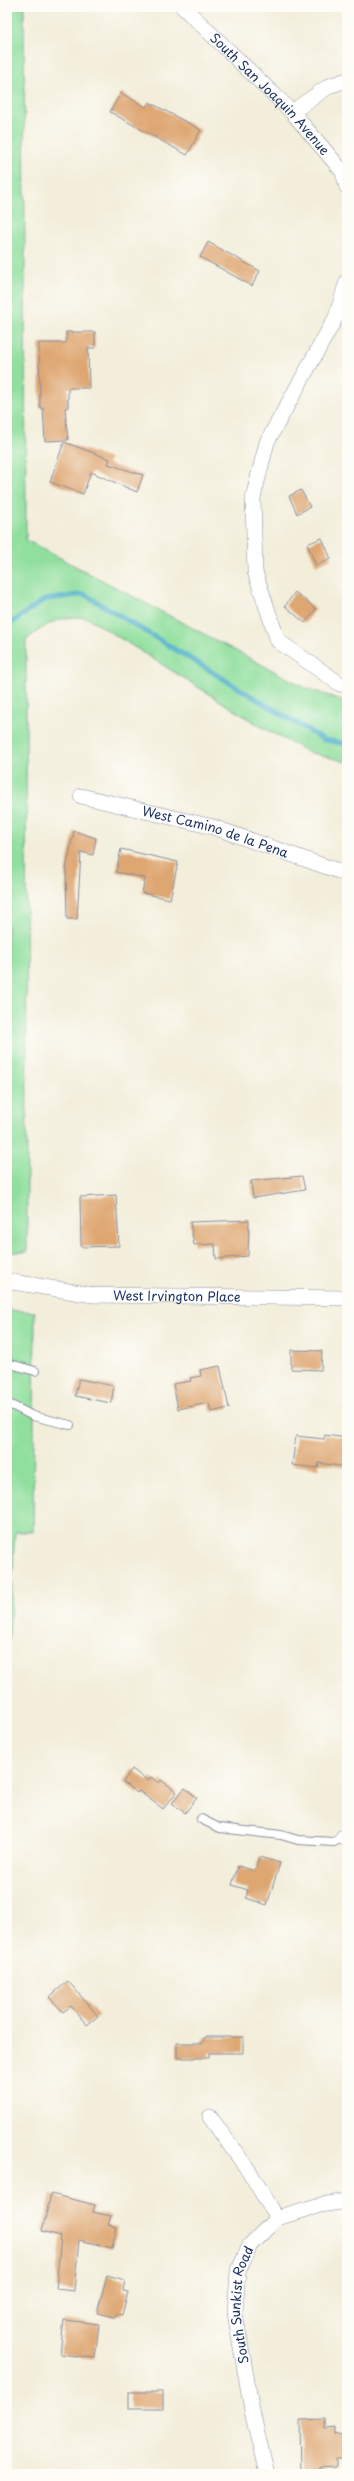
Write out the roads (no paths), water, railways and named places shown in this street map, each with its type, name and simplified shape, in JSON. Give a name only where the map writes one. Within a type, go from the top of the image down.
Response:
[{"type":"street","name":"South San Joaquin Avenue","points":[[183,7],[292,112],[343,172],[347,186]]},
{"type":"street","points":[[292,112],[329,86],[347,80]]},
{"type":"street","points":[[347,281],[336,317],[267,442],[253,498],[255,572],[278,641],[340,684],[347,685]]},
{"type":"street","name":"West Camino de la Pena","points":[[81,796],[213,827],[347,874]]},
{"type":"street","name":"West Irvington Place","points":[[9,1279],[93,1295],[347,1298]]},
{"type":"street","points":[[210,2117],[249,2171],[277,2218]]},
{"type":"street","name":"South Sunkist Road","points":[[267,2474],[253,2416],[235,2313],[238,2272],[250,2245],[277,2218],[320,2205],[347,2201]]},
{"type":"lane","points":[[7,1363],[35,1371]]},
{"type":"lane","points":[[7,1403],[33,1416],[70,1425]]},
{"type":"lane","points":[[201,1819],[219,1828],[281,1835],[298,1840],[334,1842],[345,1838]]},
{"type":"waterway","points":[[7,626],[44,600],[84,594],[324,740],[347,744]]}]
